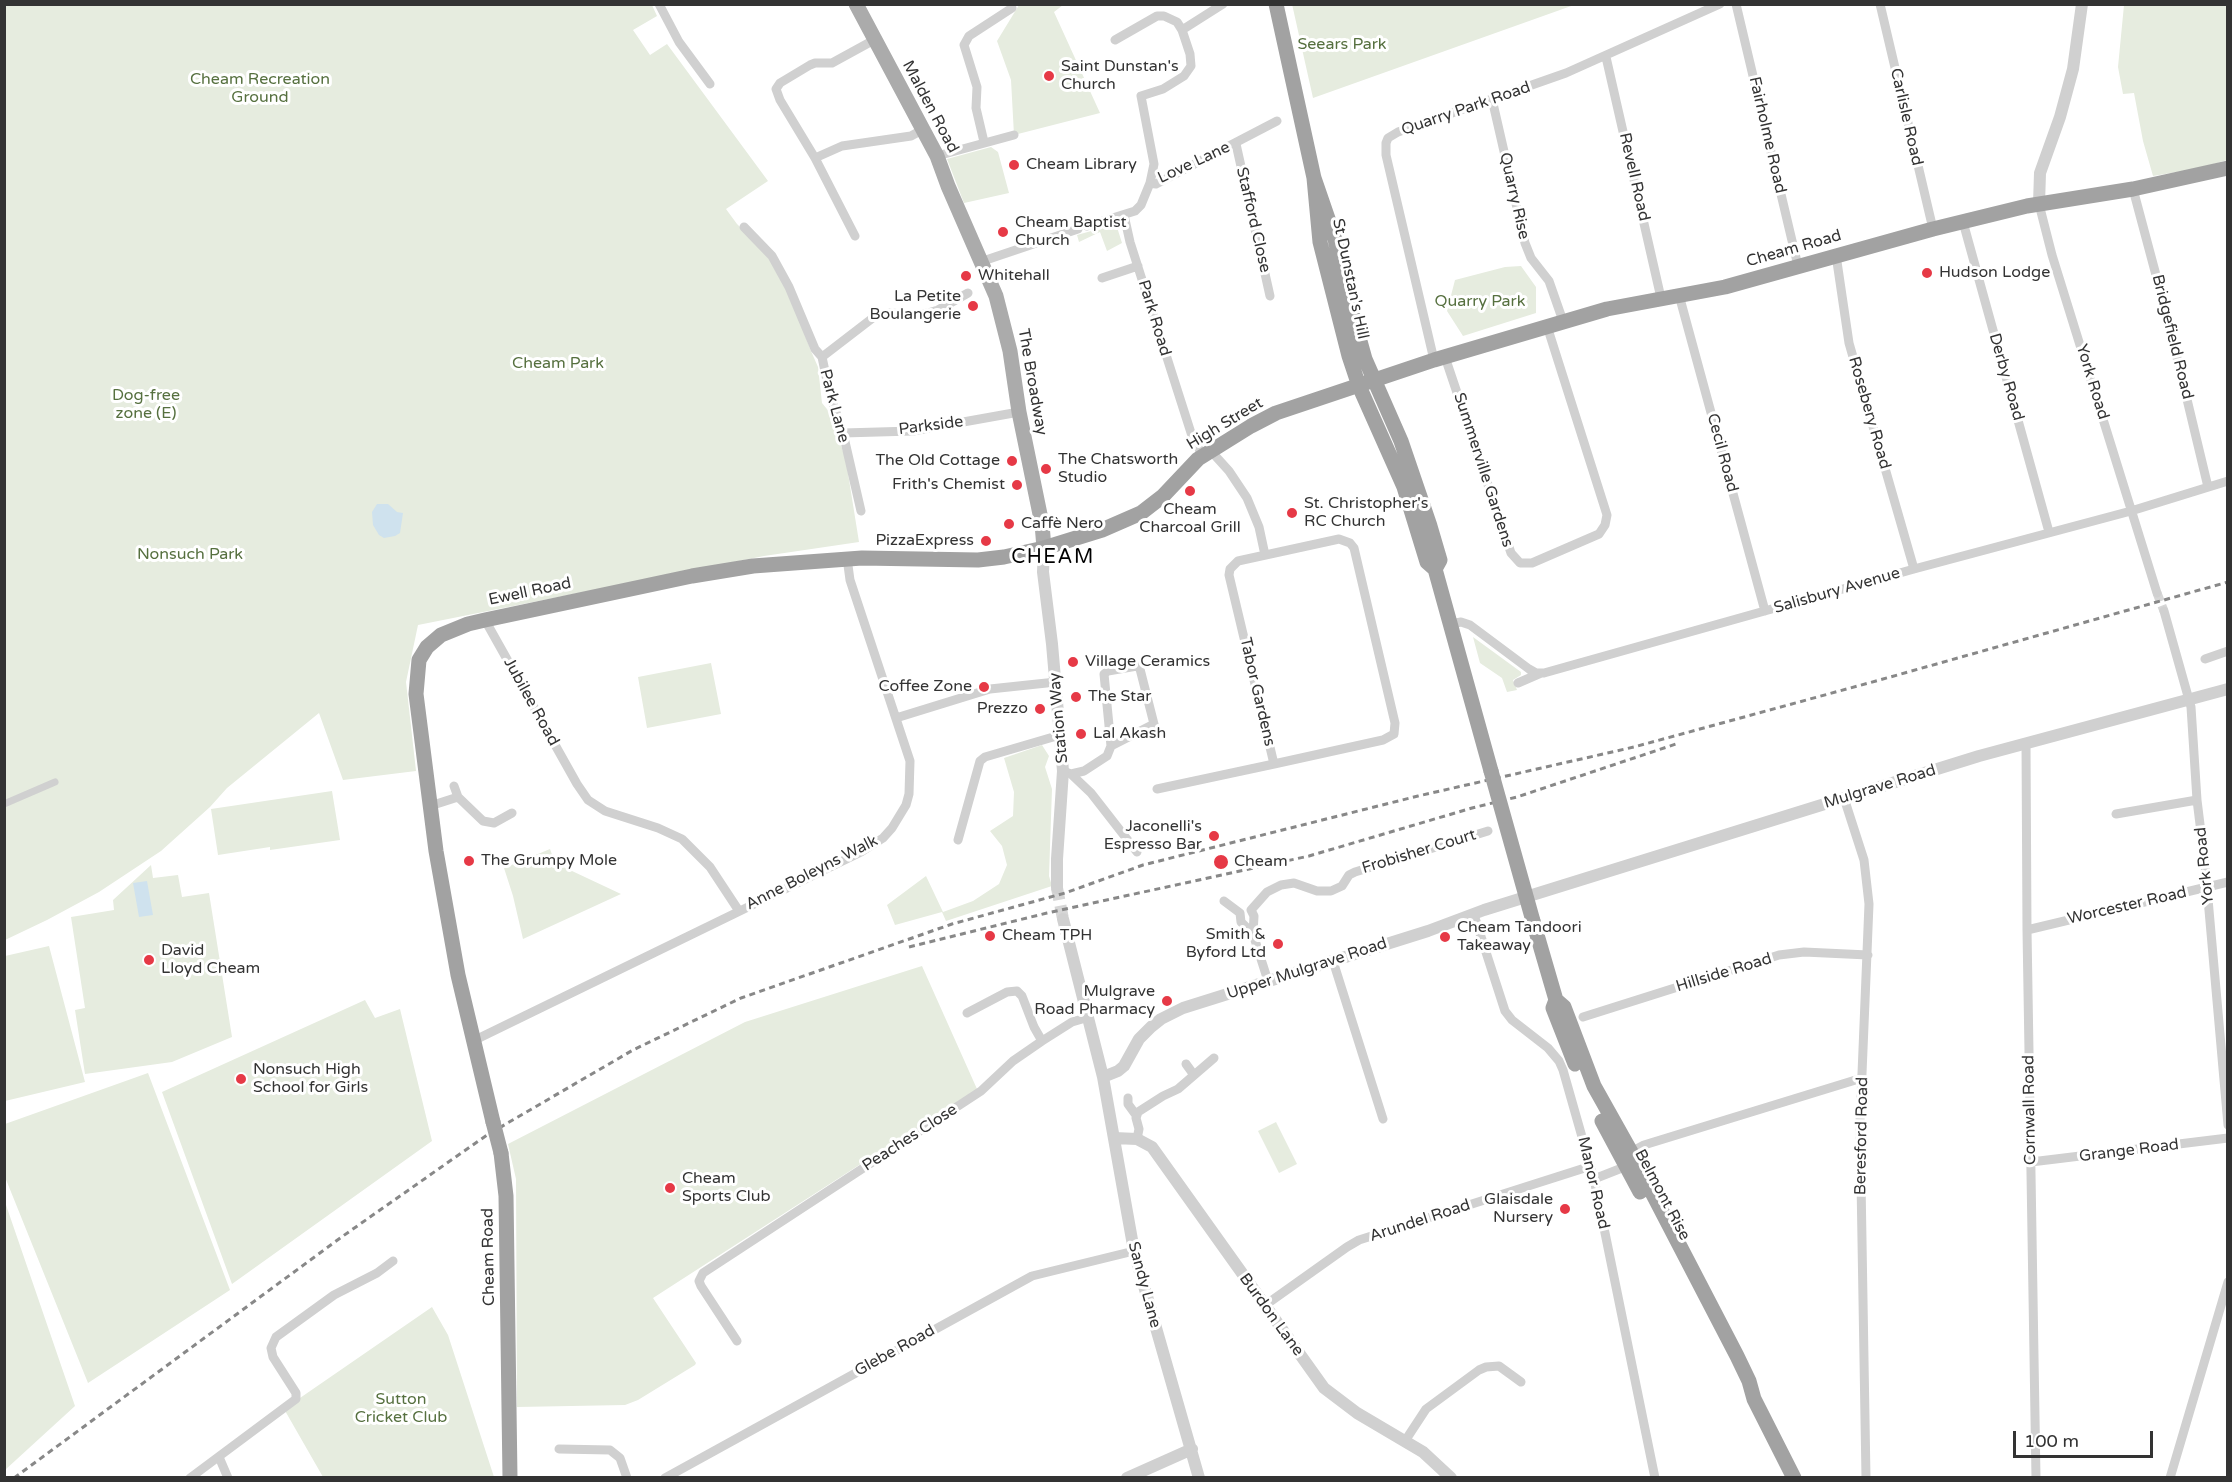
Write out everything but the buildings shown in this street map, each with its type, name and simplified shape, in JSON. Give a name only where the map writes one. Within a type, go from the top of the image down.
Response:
[{"type":"highway","name":"St Dunstan's Hill","points":[[1276,4],[1314,178],[1335,239],[1346,291],[1365,358],[1418,488],[1440,560],[1435,568],[1426,562],[1404,487],[1348,356],[1320,242],[1314,178]]},
{"type":"highway","name":"Cheam Road","points":[[1374,380],[1443,362],[1563,321],[1661,298],[1725,288],[1933,229],[2039,204],[2133,189],[2228,168]]},
{"type":"highway","name":"High Street","points":[[1044,548],[1102,530],[1140,513],[1163,496],[1206,453],[1251,426],[1281,411],[1374,380]]},
{"type":"highway","name":"Ewell Road","points":[[475,1040],[456,965],[430,806],[416,694],[419,660],[427,647],[441,635],[485,620],[724,570],[847,558],[978,560],[1044,548]]},
{"type":"highway","name":"Belmont Rise","points":[[1435,568],[1556,1000],[1553,1008],[1587,1094],[1629,1159],[1729,1362],[1742,1385],[1754,1399],[1794,1478]]},
{"type":"highway","name":"Cheam Road","points":[[475,1040],[501,1153],[506,1196],[510,1478]]},
{"type":"main road","name":"Malden Road","points":[[856,4],[937,156],[980,262]]},
{"type":"main road","name":"The Broadway","points":[[980,262],[999,303],[1010,351],[1019,412],[1042,524],[1044,548]]},
{"type":"street","points":[[659,4],[679,42],[710,84]]},
{"type":"street","points":[[1182,30],[1223,4]]},
{"type":"street","name":"Quarry Park Road","points":[[1443,362],[1388,166],[1386,143],[1388,138],[1398,132],[1606,57],[1720,4]]},
{"type":"street","name":"Fairholme Road","points":[[1736,4],[1798,267]]},
{"type":"street","name":"Carlisle Road","points":[[1880,4],[1933,229]]},
{"type":"street","points":[[2039,204],[2040,173],[2060,117],[2073,69],[2082,4]]},
{"type":"street","points":[[984,142],[976,115],[977,87],[964,45],[969,36],[1012,8]]},
{"type":"street","points":[[1115,40],[1157,16],[1171,18],[1182,30],[1190,54],[1189,71],[1176,83],[1141,96],[1154,164],[1150,183]]},
{"type":"street","points":[[994,19],[1000,29]]},
{"type":"street","points":[[855,236],[815,158],[776,92],[777,86],[810,65],[828,64],[874,40]]},
{"type":"street","name":"Revell Road","points":[[1606,57],[1661,298]]},
{"type":"street","name":"Quarry Rise","points":[[1492,99],[1525,243],[1531,258],[1549,281],[1563,321]]},
{"type":"street","name":"Love Lane","points":[[1124,214],[1138,208],[1150,183],[1156,184],[1276,121]]},
{"type":"street","points":[[815,158],[842,146],[911,136],[922,130]]},
{"type":"street","points":[[937,156],[1014,135]]},
{"type":"street","name":"Stafford Close","points":[[1236,144],[1270,296]]},
{"type":"street","name":"Bridgefield Road","points":[[2133,189],[2169,320],[2208,487]]},
{"type":"street","name":"York Road","points":[[2039,204],[2052,255],[2157,593]]},
{"type":"street","points":[[980,262],[1124,214]]},
{"type":"street","name":"Park Road","points":[[1124,214],[1138,266],[1192,436],[1206,453],[1229,471],[1247,498],[1257,520],[1265,555]]},
{"type":"street","name":"Derby Road","points":[[1963,222],[2049,532]]},
{"type":"street","points":[[744,227],[772,256],[789,287],[815,349],[822,357]]},
{"type":"street","name":"Rosebery Road","points":[[1836,255],[1852,356],[1914,569]]},
{"type":"street","points":[[1102,278],[1138,266]]},
{"type":"street","name":"Park Lane","points":[[861,511],[822,357],[874,317],[890,313],[920,315],[928,313],[968,293]]},
{"type":"street","name":"Cecil Road","points":[[1679,295],[1765,611]]},
{"type":"street","name":"Summerville Gardens","points":[[1443,362],[1510,553],[1520,563],[1537,562],[1599,534],[1605,525],[1607,515],[1547,326]]},
{"type":"street","name":"Parkside","points":[[843,433],[912,431],[1019,412]]},
{"type":"street","name":"Salisbury Avenue","points":[[1518,683],[1544,673],[1914,569],[2131,511],[2228,481]]},
{"type":"street","name":"Tabor Gardens","points":[[1339,539],[1350,543],[1354,548],[1395,723],[1394,734],[1389,738],[1274,764],[1229,575],[1230,570],[1239,561],[1339,539]]},
{"type":"street","name":"Station Way","points":[[1044,548],[1043,572],[1060,735],[1067,773],[1057,859],[1058,888]]},
{"type":"street","name":"Anne Boleyns Walk","points":[[475,1040],[861,852],[883,838],[892,828],[906,805],[911,783],[910,761],[865,636],[850,580],[847,558]]},
{"type":"street","name":"York Road","points":[[2164,611],[2189,700],[2197,800],[2208,887],[2228,1125]]},
{"type":"street","name":"Jubilee Road","points":[[485,620],[576,784],[588,800],[618,816],[672,833],[688,844],[710,867],[739,911]]},
{"type":"street","points":[[1451,624],[1461,622],[1470,625],[1529,669],[1536,673],[1544,673]]},
{"type":"street","points":[[2205,659],[2228,651]]},
{"type":"street","points":[[1067,773],[1084,771],[1107,756],[1111,746],[1104,674],[1108,671],[1137,666],[1143,679],[1154,724],[1111,746]]},
{"type":"street","points":[[896,718],[990,689],[1056,682]]},
{"type":"street","name":"Mulgrave Road","points":[[1535,894],[1979,756],[2228,689]]},
{"type":"street","points":[[958,840],[980,761],[985,757],[1060,735]]},
{"type":"street","name":"Cornwall Road","points":[[2026,743],[2036,1478]]},
{"type":"street","points":[[1157,789],[1274,764]]},
{"type":"street","points":[[1067,773],[1091,793],[1137,852]]},
{"type":"street","points":[[4,804],[56,782]]},
{"type":"street","points":[[454,786],[459,797],[483,821],[494,823],[512,813]]},
{"type":"street","points":[[430,806],[459,797]]},
{"type":"street","name":"Beresford Road","points":[[1844,798],[1866,873],[1869,904],[1860,1176],[1866,1478]]},
{"type":"street","points":[[2116,814],[2197,800]]},
{"type":"street","name":"Frobisher Court","points":[[1251,910],[1274,888],[1287,883],[1294,883],[1317,891],[1338,889],[1349,875],[1355,872],[1488,831]]},
{"type":"street","name":"Worcester Road","points":[[2027,930],[2228,882]]},
{"type":"street","name":"Upper Mulgrave Road","points":[[1105,1082],[1121,1070],[1139,1039],[1161,1018],[1183,1008],[1535,894]]},
{"type":"street","points":[[1224,902],[1240,913],[1241,921],[1253,934]]},
{"type":"street","points":[[1240,913],[1244,909],[1251,910],[1254,916],[1253,934],[1268,981]]},
{"type":"street","name":"Manor Road","points":[[1474,915],[1505,1011],[1512,1020],[1548,1048],[1559,1060],[1594,1179],[1655,1478]]},
{"type":"street","points":[[1063,919],[1105,1082]]},
{"type":"street","name":"Hillside Road","points":[[1583,1017],[1779,955],[1804,951],[1868,955]]},
{"type":"street","points":[[1333,961],[1383,1119]]},
{"type":"street","points":[[967,1013],[1007,992],[1017,991],[1022,996],[1042,1041]]},
{"type":"street","name":"Peaches Close","points":[[737,1341],[699,1281],[703,1273],[731,1260],[981,1091],[1013,1061],[1042,1041],[1072,1022],[1089,1017]]},
{"type":"street","points":[[1136,1115],[1163,1096],[1178,1089],[1214,1058]]},
{"type":"street","points":[[1186,1064],[1194,1075]]},
{"type":"street","points":[[1594,1179],[1652,1143],[1863,1078]]},
{"type":"street","name":"Sandy Lane","points":[[1105,1082],[1134,1251],[1199,1478]]},
{"type":"street","points":[[1114,1138],[1137,1139],[1139,1133],[1136,1115],[1128,1104],[1128,1098]]},
{"type":"street","name":"Grange Road","points":[[2031,1162],[2228,1138]]},
{"type":"street","name":"Burdon Lane","points":[[1137,1139],[1148,1143],[1159,1156],[1324,1388],[1344,1405],[1428,1457],[1451,1478]]},
{"type":"street","name":"Arundel Road","points":[[1264,1306],[1359,1240],[1591,1166]]},
{"type":"street","name":"Glebe Road","points":[[665,1478],[1032,1276],[1134,1251]]},
{"type":"street","points":[[190,1478],[296,1399],[296,1392],[273,1357],[272,1342],[280,1333],[334,1294],[377,1273],[393,1261]]},
{"type":"street","points":[[2170,1478],[2228,1282]]},
{"type":"street","points":[[1405,1441],[1426,1408],[1479,1370],[1499,1366],[1521,1382]]},
{"type":"street","points":[[559,1449],[575,1447],[610,1450],[620,1458],[627,1478]]},
{"type":"street","points":[[1127,1478],[1192,1449]]},
{"type":"street","points":[[219,1457],[228,1478]]},
{"type":"green space","name":"Seears Park","points":[[1292,4],[1574,4],[1574,5],[1313,98]]},
{"type":"green space","points":[[4,5],[652,5],[657,16],[633,30],[650,55],[667,44],[768,181],[726,209],[737,224],[763,250],[784,282],[818,367],[822,403],[831,414],[846,461],[859,542],[764,556],[418,625],[406,682],[416,771],[343,780],[319,713],[227,788],[210,807],[161,851],[99,892],[5,940]]},
{"type":"green space","points":[[1019,5],[1063,5],[1054,12],[1100,113],[1014,135],[1011,80],[997,41]]},
{"type":"green space","points":[[2124,5],[2227,5],[2227,160],[2201,168],[2153,176],[2143,141],[2134,93],[2123,94],[2118,67]]},
{"type":"green space","points":[[991,147],[998,152],[1009,193],[964,203],[947,159]]},
{"type":"green space","points":[[1116,224],[1122,243],[1107,251],[1100,232],[1079,242],[1077,235]]},
{"type":"green space","name":"Quarry Park","points":[[1521,266],[1536,287],[1536,313],[1463,336],[1447,311],[1455,280],[1505,267]]},
{"type":"green space","points":[[1473,637],[1521,672],[1521,675],[1513,680],[1517,690],[1507,692],[1502,678],[1480,663]]},
{"type":"green space","points":[[711,663],[721,714],[647,728],[638,677]]},
{"type":"green space","points":[[1042,745],[1049,756],[1045,767],[1052,789],[1049,876],[1052,886],[946,921],[942,912],[895,925],[887,905],[926,876],[943,912],[973,901],[999,884],[1007,865],[1002,846],[990,831],[1013,816],[1014,792],[1004,758]]},
{"type":"green space","points":[[332,791],[340,840],[218,855],[211,809]]},
{"type":"green space","points":[[550,849],[555,863],[621,894],[523,939],[504,868]]},
{"type":"green space","name":"David Lloyd Cheam","points":[[151,865],[153,878],[178,875],[182,897],[209,893],[232,1037],[172,1062],[85,1074],[75,1010],[85,1008],[71,917],[114,910],[113,900]]},
{"type":"green space","points":[[49,946],[85,1082],[5,1101],[5,956]]},
{"type":"green space","name":"Cheam Sports Club","points":[[922,966],[977,1089],[653,1298],[696,1363],[695,1365],[638,1400],[625,1405],[517,1407],[516,1179],[508,1144],[745,1022]]},
{"type":"green space","points":[[365,1000],[375,1018],[400,1009],[432,1141],[232,1284],[162,1092]]},
{"type":"green space","points":[[148,1073],[230,1290],[88,1383],[5,1177],[5,1124]]},
{"type":"green space","points":[[1276,1122],[1297,1164],[1279,1173],[1258,1131]]},
{"type":"green space","points":[[5,1202],[75,1406],[4,1470]]},
{"type":"green space","name":"Sutton Cricket Club","points":[[432,1307],[448,1335],[494,1477],[323,1477],[284,1409]]},
{"type":"water","points":[[377,504],[388,504],[397,512],[403,513],[400,533],[384,538],[379,535],[373,525],[372,512]]},
{"type":"water","points":[[147,881],[153,915],[139,917],[133,883]]},
{"type":"tunnel","points":[[2157,593],[2164,611]]},
{"type":"tunnel","points":[[1057,888],[1063,919]]},
{"type":"railway","points":[[14,1478],[343,1236],[487,1135],[633,1050],[741,998],[952,924],[1065,893],[1143,865],[1418,796],[1634,747],[2228,582]]},
{"type":"railway","points":[[909,947],[1047,913],[1309,856],[1517,797],[1679,743]]},
{"type":"place","name":"Saint Dunstan's Church","points":[[1049,76]]},
{"type":"place","name":"Cheam Library","points":[[1014,165]]},
{"type":"place","name":"Cheam Baptist Church","points":[[1003,232]]},
{"type":"place","name":"Hudson Lodge","points":[[1927,273]]},
{"type":"place","name":"Whitehall","points":[[966,276]]},
{"type":"place","name":"La Petite Boulangerie","points":[[973,306]]},
{"type":"place","name":"The Old Cottage","points":[[1012,461]]},
{"type":"place","name":"The Chatsworth Studio","points":[[1046,469]]},
{"type":"place","name":"Frith's Chemist","points":[[1017,485]]},
{"type":"place","name":"Cheam Charcoal Grill","points":[[1190,491]]},
{"type":"place","name":"St. Christopher's RC Church","points":[[1292,513]]},
{"type":"place","name":"Caffè Nero","points":[[1009,524]]},
{"type":"place","name":"PizzaExpress","points":[[986,541]]},
{"type":"place","name":"Village Ceramics","points":[[1073,662]]},
{"type":"place","name":"Coffee Zone","points":[[984,687]]},
{"type":"place","name":"The Star","points":[[1076,697]]},
{"type":"place","name":"Prezzo","points":[[1040,709]]},
{"type":"place","name":"Lal Akash","points":[[1081,734]]},
{"type":"place","name":"Jaconelli's Espresso Bar","points":[[1214,836]]},
{"type":"place","name":"The Grumpy Mole","points":[[469,861]]},
{"type":"place","name":"Cheam","points":[[1221,862]]},
{"type":"place","name":"Cheam TPH","points":[[990,936]]},
{"type":"place","name":"Cheam Tandoori Takeaway","points":[[1445,937]]},
{"type":"place","name":"Smith & Byford Ltd","points":[[1278,944]]},
{"type":"place","name":"David Lloyd Cheam","points":[[149,960]]},
{"type":"place","name":"Mulgrave Road Pharmacy","points":[[1167,1001]]},
{"type":"place","name":"Nonsuch High School for Girls","points":[[241,1079]]},
{"type":"place","name":"Cheam Sports Club","points":[[670,1188]]},
{"type":"place","name":"Glaisdale Nursery","points":[[1565,1209]]},
{"type":"district","name":"CHEAM","points":[[1053,558]]},
{"type":"park label","name":"Cheam Recreation Ground","points":[[260,89]]},
{"type":"park label","name":"Cheam Park","points":[[558,364]]},
{"type":"park label","name":"Dog-free zone (E)","points":[[146,405]]},
{"type":"park label","name":"Nonsuch Park","points":[[190,555]]}]
